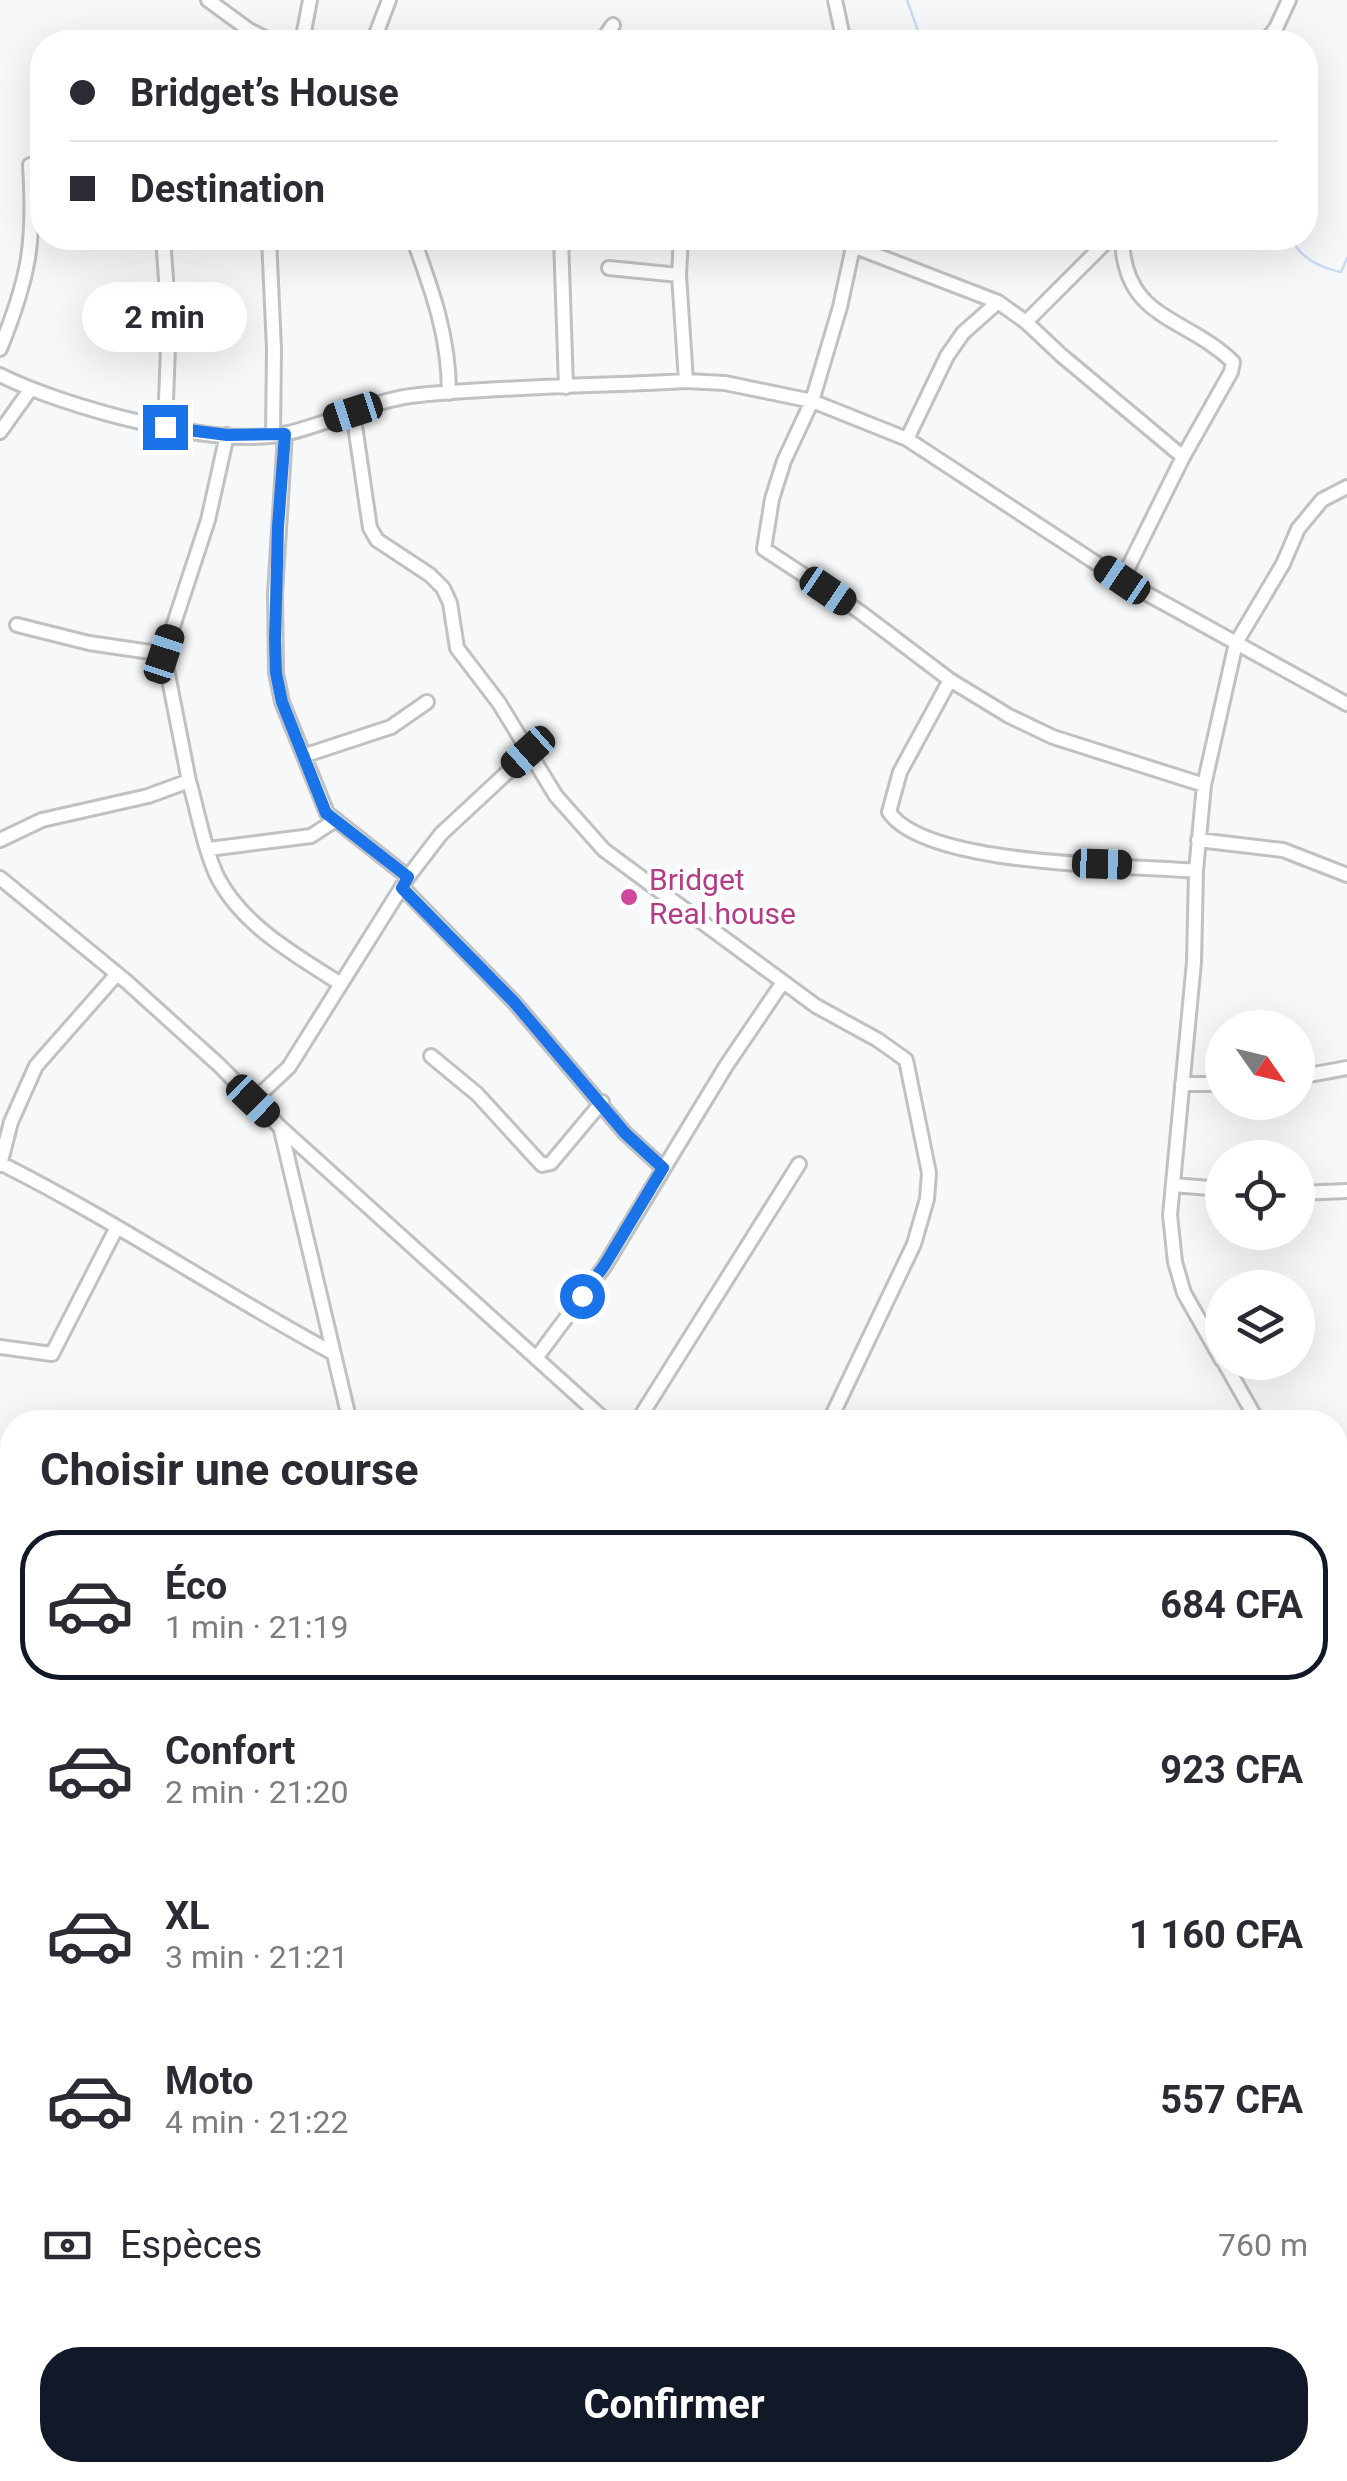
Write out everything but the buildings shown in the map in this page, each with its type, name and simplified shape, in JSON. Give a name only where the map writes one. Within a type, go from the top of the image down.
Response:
[{"type":"street","points":[[208,0],[249,30]]},
{"type":"street","points":[[304,30],[310,0]]},
{"type":"street","points":[[378,30],[389,0]]},
{"type":"street","points":[[835,0],[841,30]]},
{"type":"street","points":[[1274,30],[1289,0]]},
{"type":"street","points":[[609,30],[613,24]]},
{"type":"street","points":[[0,349],[20,300],[31,250]]},
{"type":"street","points":[[164,250],[169,321],[165,427]]},
{"type":"street","points":[[270,250],[279,434],[276,673],[282,702],[306,755],[318,797],[334,821],[405,882],[602,1102],[625,1133],[663,1168]]},
{"type":"street","points":[[418,250],[442,318],[449,359],[449,392]]},
{"type":"street","points":[[561,250],[566,387]]},
{"type":"street","points":[[680,250],[686,381]]},
{"type":"street","points":[[852,250],[812,402],[784,461],[772,499],[764,548],[860,612],[950,680],[1009,716],[1053,737],[1204,785]]},
{"type":"street","points":[[873,250],[998,302],[1183,457]]},
{"type":"street","points":[[1026,322],[1098,250]]},
{"type":"street","points":[[1122,580],[1183,457],[1232,372],[1232,362],[1202,337],[1161,315],[1140,298],[1128,277],[1124,250]]},
{"type":"street","points":[[609,268],[679,275]]},
{"type":"street","points":[[907,439],[947,356],[963,333],[998,302]]},
{"type":"street","points":[[0,375],[30,390],[140,423],[227,435],[279,434],[393,398],[449,392],[686,381],[725,384],[812,402],[907,439],[1122,580],[1347,704]]},
{"type":"street","points":[[0,432],[30,390]]},
{"type":"street","points":[[353,412],[370,528],[377,540],[430,574],[443,588],[450,604],[457,648],[499,703],[556,796],[604,850],[639,878],[673,898],[783,982],[906,1060],[929,1173],[926,1199],[914,1244],[835,1410]]},
{"type":"street","points":[[227,435],[208,520],[164,654],[189,781],[218,878],[238,906],[287,949],[342,984]]},
{"type":"street","points":[[1205,1330],[1184,1293],[1174,1262],[1170,1214],[1194,962],[1196,870],[1204,785],[1236,643],[1284,564],[1298,529],[1322,500],[1347,487]]},
{"type":"street","points":[[18,625],[90,643],[164,654]]},
{"type":"street","points":[[950,680],[900,772],[889,812],[897,824],[927,839],[1023,859],[1196,870]]},
{"type":"street","points":[[306,755],[391,727],[427,702]]},
{"type":"street","points":[[253,1101],[289,1067],[405,882],[454,821],[528,752]]},
{"type":"street","points":[[0,840],[42,820],[148,796],[189,781]]},
{"type":"street","points":[[209,849],[311,836],[334,821]]},
{"type":"street","points":[[1198,840],[1283,850],[1347,875]]},
{"type":"street","points":[[0,878],[117,974],[220,1066],[281,1128],[593,1410]]},
{"type":"street","points":[[117,974],[36,1066],[11,1122],[0,1164],[118,1226],[240,1303],[332,1353]]},
{"type":"street","points":[[537,1357],[604,1266],[726,1066],[783,982]]},
{"type":"street","points":[[431,1056],[477,1094],[542,1165],[551,1163],[602,1102]]},
{"type":"street","points":[[1315,1074],[1347,1068]]},
{"type":"street","points":[[1182,1084],[1205,1084]]},
{"type":"street","points":[[281,1128],[347,1410]]},
{"type":"street","points":[[645,1410],[800,1164]]},
{"type":"street","points":[[1173,1185],[1205,1188]]},
{"type":"street","points":[[1315,1192],[1347,1191]]},
{"type":"street","points":[[0,1347],[52,1354],[118,1226]]},
{"type":"street","points":[[1234,1380],[1251,1410]]},
{"type":"waterway","points":[[907,0],[918,30]]},
{"type":"waterway","points":[[1300,250],[1312,261],[1341,272],[1347,258]]},
{"type":"place","name":"Bridget Real house","points":[[629,897]]},
{"type":"route","points":[[165,427],[227,435],[285,434],[278,527],[276,673],[282,702],[326,813],[408,877],[402,888],[514,1002],[625,1133],[663,1168],[582,1296]]}]
